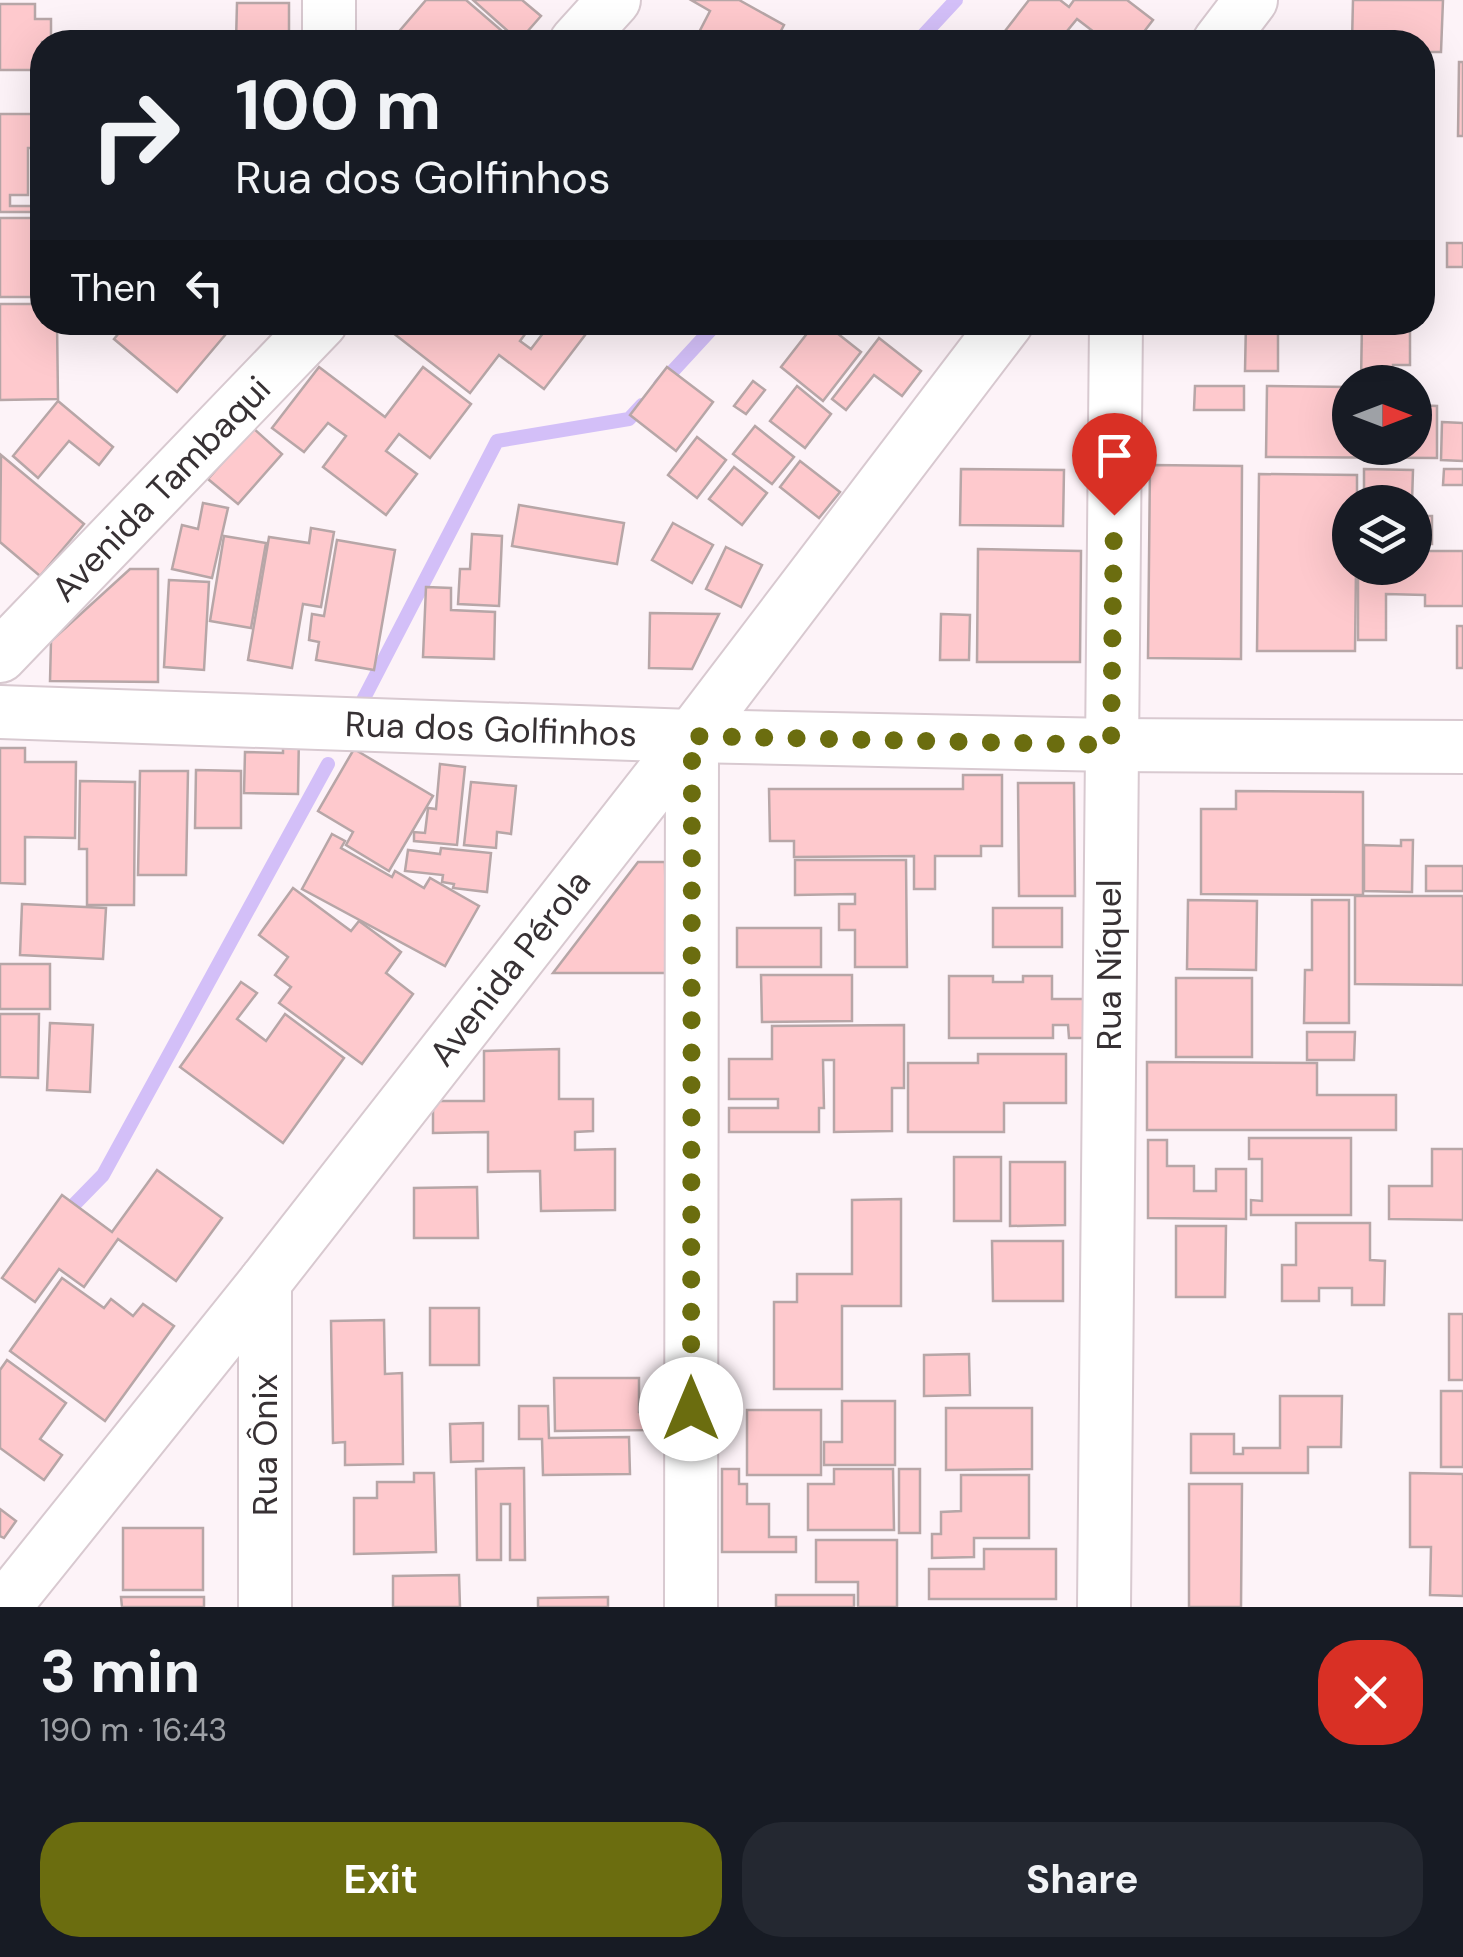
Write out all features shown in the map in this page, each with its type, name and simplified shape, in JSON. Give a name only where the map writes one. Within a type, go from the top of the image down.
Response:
[{"type":"street","points":[[329,30],[330,0]]},
{"type":"street","points":[[587,30],[614,0]]},
{"type":"street","points":[[1228,30],[1251,0]]},
{"type":"street","name":"Avenida Tambaqui","points":[[0,656],[309,335]]},
{"type":"street","name":"Avenida Pérola","points":[[4,1607],[265,1282],[692,736],[997,335]]},
{"type":"street","name":"Rua Níquel","points":[[1104,1607],[1116,335]]},
{"type":"street","name":"Rua dos Golfinhos","points":[[0,712],[692,736],[1111,745],[1463,747]]},
{"type":"street","points":[[691,1607],[692,736]]},
{"type":"street","name":"Rua Ônix","points":[[265,1282],[265,1607]]},
{"type":"building","points":[[426,0],[466,0],[501,30],[400,30]]},
{"type":"building","points":[[473,0],[522,0],[541,16],[529,30],[507,30]]},
{"type":"building","points":[[691,0],[739,0],[784,25],[781,30],[700,30],[710,11]]},
{"type":"building","points":[[1029,0],[1060,0],[1069,7],[1074,0],[1127,0],[1153,20],[1145,30],[1091,30],[1077,19],[1068,30],[1006,30]]},
{"type":"building","points":[[1353,0],[1443,0],[1441,52],[1435,52],[1435,30],[1352,30]]},
{"type":"building","points":[[237,3],[289,3],[289,30],[236,30]]},
{"type":"building","points":[[0,4],[35,4],[35,19],[51,19],[51,30],[30,30],[30,70],[0,70]]},
{"type":"building","points":[[1459,62],[1463,62],[1463,136],[1458,136]]},
{"type":"building","points":[[0,114],[30,114],[28,195],[10,195],[10,206],[30,206],[30,212],[0,212]]},
{"type":"building","points":[[0,218],[30,218],[30,297],[0,297]]},
{"type":"building","points":[[1447,243],[1463,243],[1463,267],[1447,267]]},
{"type":"building","points":[[0,304],[30,304],[30,335],[57,335],[58,399],[0,400]]},
{"type":"building","points":[[117,335],[225,335],[177,392],[114,339]]},
{"type":"building","points":[[396,335],[524,335],[520,341],[531,349],[542,335],[585,335],[544,389],[499,355],[470,393]]},
{"type":"building","points":[[806,335],[839,335],[861,352],[823,401],[781,367]]},
{"type":"building","points":[[1246,335],[1278,335],[1278,371],[1245,371]]},
{"type":"building","points":[[1362,335],[1410,335],[1410,365],[1361,365]]},
{"type":"building","points":[[879,338],[921,371],[902,396],[874,375],[846,410],[832,399]]},
{"type":"building","points":[[319,367],[385,417],[423,367],[471,404],[430,458],[399,434],[386,451],[417,474],[386,515],[323,467],[346,436],[328,423],[304,452],[272,428]]},
{"type":"building","points":[[667,367],[713,402],[676,451],[630,415]]},
{"type":"building","points":[[753,381],[765,390],[746,414],[734,406]]},
{"type":"building","points":[[797,386],[831,414],[805,448],[770,421]]},
{"type":"building","points":[[1195,386],[1244,386],[1244,410],[1194,410]]},
{"type":"building","points":[[1267,386],[1332,387],[1332,457],[1266,457]]},
{"type":"building","points":[[58,401],[113,447],[99,465],[69,441],[38,478],[13,456]]},
{"type":"building","points":[[1432,406],[1437,406],[1437,458],[1432,458]]},
{"type":"building","points":[[1442,422],[1463,423],[1463,461],[1441,460]]},
{"type":"building","points":[[755,426],[794,457],[772,484],[733,454]]},
{"type":"building","points":[[253,428],[282,454],[238,504],[208,479]]},
{"type":"building","points":[[697,437],[726,460],[697,498],[668,475]]},
{"type":"building","points":[[1,455],[84,524],[40,576],[0,542]]},
{"type":"building","points":[[800,461],[840,492],[819,518],[780,487]]},
{"type":"building","points":[[1150,465],[1242,466],[1241,659],[1148,658]]},
{"type":"building","points":[[734,467],[767,493],[742,525],[709,499]]},
{"type":"building","points":[[961,469],[1064,470],[1063,526],[960,525]]},
{"type":"building","points":[[1364,469],[1413,470],[1413,485],[1364,485]]},
{"type":"building","points":[[1444,469],[1463,469],[1463,485],[1443,485]]},
{"type":"building","points":[[1259,474],[1357,475],[1357,485],[1332,485],[1332,585],[1356,585],[1355,651],[1257,651]]},
{"type":"building","points":[[203,503],[228,508],[212,578],[172,569],[182,525],[198,529]]},
{"type":"building","points":[[519,505],[624,523],[617,564],[512,546]]},
{"type":"building","points":[[673,523],[713,545],[692,583],[652,560]]},
{"type":"building","points":[[311,528],[334,532],[321,607],[303,604],[292,668],[248,660],[269,537],[309,543]]},
{"type":"building","points":[[472,534],[502,536],[499,606],[458,604],[460,569],[470,569]]},
{"type":"building","points":[[224,536],[266,543],[251,628],[210,621]]},
{"type":"building","points":[[337,540],[395,550],[374,670],[316,660],[319,642],[309,640],[312,614],[324,616]]},
{"type":"building","points":[[726,547],[762,565],[741,607],[706,589]]},
{"type":"building","points":[[978,549],[1081,551],[1080,662],[977,662]]},
{"type":"building","points":[[1432,551],[1463,551],[1463,606],[1425,606],[1425,595],[1386,594],[1386,640],[1358,640],[1358,585],[1432,585]]},
{"type":"building","points":[[130,569],[158,569],[158,682],[50,681],[51,641]]},
{"type":"building","points":[[169,580],[209,582],[204,670],[164,667]]},
{"type":"building","points":[[426,587],[451,588],[451,610],[495,612],[494,659],[423,657]]},
{"type":"building","points":[[650,613],[719,614],[692,669],[649,668]]},
{"type":"building","points":[[941,614],[970,615],[969,660],[940,660]]},
{"type":"building","points":[[1457,626],[1463,626],[1463,668],[1457,668]]},
{"type":"building","points":[[283,733],[299,733],[298,794],[244,793],[245,752],[283,753]]},
{"type":"building","points":[[0,748],[25,748],[25,762],[76,762],[75,838],[25,837],[25,884],[0,883]]},
{"type":"building","points":[[354,749],[433,796],[389,871],[346,845],[353,832],[318,811]]},
{"type":"building","points":[[440,764],[465,767],[457,845],[414,841],[414,832],[425,833],[428,808],[436,809]]},
{"type":"building","points":[[196,770],[241,771],[241,828],[195,828]]},
{"type":"building","points":[[140,771],[188,771],[186,875],[138,875]]},
{"type":"building","points":[[963,775],[1002,775],[1002,846],[981,846],[981,856],[935,856],[935,889],[914,889],[914,856],[794,857],[794,841],[770,841],[769,789],[963,789]]},
{"type":"building","points":[[80,781],[135,782],[134,905],[87,905],[87,849],[79,849]]},
{"type":"building","points":[[471,782],[516,786],[511,834],[497,832],[496,848],[464,845]]},
{"type":"building","points":[[1018,783],[1074,783],[1075,896],[1019,896]]},
{"type":"building","points":[[1236,791],[1363,792],[1363,895],[1201,894],[1201,809],[1236,809]]},
{"type":"building","points":[[332,834],[345,841],[341,848],[392,877],[395,871],[424,888],[430,878],[479,906],[445,966],[302,889]]},
{"type":"building","points":[[1401,840],[1413,840],[1412,892],[1364,891],[1364,845],[1401,846]]},
{"type":"building","points":[[441,848],[491,853],[487,892],[453,888],[454,884],[442,882],[443,875],[405,871],[408,850],[440,854]]},
{"type":"building","points":[[795,860],[906,860],[907,967],[855,967],[855,930],[839,930],[839,904],[855,904],[855,894],[795,895]]},
{"type":"building","points":[[638,862],[665,862],[667,973],[553,973]]},
{"type":"building","points":[[1426,866],[1463,866],[1463,891],[1426,891]]},
{"type":"building","points":[[293,888],[351,931],[359,921],[401,952],[386,973],[413,994],[362,1064],[279,1003],[291,987],[275,975],[288,957],[259,935]]},
{"type":"building","points":[[1355,896],[1463,896],[1463,985],[1355,984]]},
{"type":"building","points":[[1188,900],[1257,901],[1256,970],[1187,969]]},
{"type":"building","points":[[1312,900],[1349,900],[1349,1023],[1304,1023],[1305,970],[1312,970]]},
{"type":"building","points":[[22,904],[106,908],[103,959],[20,955]]},
{"type":"building","points":[[993,908],[1062,908],[1062,947],[993,947]]},
{"type":"building","points":[[737,928],[821,928],[821,967],[737,967]]},
{"type":"building","points":[[0,964],[50,964],[50,1009],[0,1009]]},
{"type":"building","points":[[761,975],[852,975],[852,1021],[762,1022]]},
{"type":"building","points":[[949,976],[993,976],[993,982],[1023,982],[1023,976],[1052,976],[1052,999],[1084,999],[1084,1038],[1069,1038],[1068,1025],[1053,1025],[1053,1038],[949,1038]]},
{"type":"building","points":[[1176,978],[1252,978],[1252,1057],[1176,1057]]},
{"type":"building","points":[[241,982],[257,993],[237,1019],[266,1041],[285,1014],[344,1058],[283,1143],[180,1067]]},
{"type":"building","points":[[0,1014],[39,1014],[38,1078],[0,1077]]},
{"type":"building","points":[[50,1023],[93,1025],[90,1092],[47,1090]]},
{"type":"building","points":[[904,1025],[904,1088],[892,1088],[892,1131],[834,1132],[834,1060],[823,1060],[824,1108],[819,1108],[819,1132],[729,1132],[729,1108],[778,1108],[778,1099],[729,1099],[729,1059],[772,1059],[772,1026]]},
{"type":"building","points":[[1307,1032],[1355,1032],[1354,1060],[1307,1060]]},
{"type":"building","points":[[559,1049],[559,1099],[593,1099],[593,1131],[575,1132],[575,1150],[615,1149],[615,1210],[541,1211],[540,1171],[488,1172],[488,1132],[433,1133],[433,1101],[484,1101],[484,1051]]},
{"type":"building","points":[[978,1054],[1066,1054],[1066,1103],[1004,1103],[1004,1132],[908,1132],[908,1063],[978,1063]]},
{"type":"building","points":[[1147,1062],[1317,1063],[1317,1095],[1396,1095],[1396,1130],[1147,1130]]},
{"type":"building","points":[[1249,1138],[1351,1138],[1351,1215],[1251,1215],[1251,1200],[1262,1201],[1262,1159],[1249,1159]]},
{"type":"building","points":[[1148,1140],[1167,1140],[1167,1166],[1194,1166],[1194,1191],[1216,1191],[1216,1169],[1246,1169],[1246,1219],[1148,1218]]},
{"type":"building","points":[[1432,1149],[1463,1149],[1463,1220],[1389,1219],[1389,1186],[1432,1186]]},
{"type":"building","points":[[954,1157],[1001,1157],[1001,1221],[954,1221]]},
{"type":"building","points":[[1010,1162],[1065,1162],[1065,1225],[1010,1226]]},
{"type":"building","points":[[157,1170],[222,1218],[176,1281],[118,1239],[84,1287],[59,1269],[35,1302],[2,1278],[62,1195],[112,1232]]},
{"type":"building","points":[[477,1187],[478,1238],[414,1238],[414,1188]]},
{"type":"building","points":[[901,1199],[901,1306],[842,1306],[842,1389],[774,1389],[774,1302],[797,1302],[797,1274],[852,1274],[852,1200]]},
{"type":"building","points":[[1296,1223],[1370,1223],[1370,1260],[1385,1261],[1384,1305],[1352,1305],[1352,1288],[1319,1288],[1319,1301],[1282,1301],[1282,1265],[1296,1265]]},
{"type":"building","points":[[1176,1226],[1226,1226],[1225,1297],[1176,1297]]},
{"type":"building","points":[[992,1241],[1063,1241],[1063,1301],[993,1301]]},
{"type":"building","points":[[62,1278],[104,1308],[111,1299],[133,1316],[143,1304],[174,1326],[105,1421],[10,1351]]},
{"type":"building","points":[[430,1308],[479,1308],[479,1365],[430,1365]]},
{"type":"building","points":[[1449,1314],[1463,1314],[1463,1380],[1449,1380]]},
{"type":"building","points":[[384,1320],[385,1374],[402,1373],[403,1464],[345,1465],[345,1442],[333,1443],[331,1321]]},
{"type":"building","points":[[969,1354],[970,1395],[924,1396],[924,1355]]},
{"type":"building","points":[[7,1360],[66,1403],[40,1439],[62,1455],[44,1480],[0,1448],[0,1370]]},
{"type":"building","points":[[554,1378],[639,1378],[639,1412],[649,1412],[650,1430],[555,1431]]},
{"type":"building","points":[[1441,1391],[1463,1391],[1463,1467],[1441,1467]]},
{"type":"building","points":[[1280,1396],[1342,1396],[1341,1447],[1308,1447],[1308,1473],[1191,1473],[1191,1434],[1234,1434],[1234,1454],[1243,1454],[1243,1448],[1280,1448]]},
{"type":"building","points":[[842,1401],[895,1401],[895,1465],[824,1465],[824,1442],[842,1442]]},
{"type":"building","points":[[519,1406],[548,1406],[549,1438],[629,1437],[630,1474],[543,1475],[542,1439],[519,1439]]},
{"type":"building","points":[[946,1408],[1032,1408],[1032,1469],[946,1470]]},
{"type":"building","points":[[747,1410],[821,1410],[821,1475],[747,1475]]},
{"type":"building","points":[[483,1423],[483,1461],[451,1462],[450,1424]]},
{"type":"building","points":[[524,1468],[525,1560],[510,1560],[510,1504],[501,1504],[501,1560],[477,1560],[476,1469]]},
{"type":"building","points":[[722,1469],[739,1469],[739,1484],[747,1484],[747,1504],[769,1504],[769,1537],[796,1537],[796,1552],[722,1552]]},
{"type":"building","points":[[834,1469],[893,1469],[894,1530],[808,1530],[808,1484],[834,1484]]},
{"type":"building","points":[[899,1469],[920,1469],[920,1533],[899,1533]]},
{"type":"building","points":[[414,1473],[434,1473],[436,1552],[354,1554],[354,1498],[377,1498],[377,1482],[414,1482]]},
{"type":"building","points":[[1410,1473],[1463,1474],[1463,1596],[1430,1595],[1431,1547],[1410,1547]]},
{"type":"building","points":[[961,1475],[1029,1475],[1029,1538],[974,1538],[974,1557],[932,1558],[932,1534],[941,1534],[941,1512],[961,1511]]},
{"type":"building","points":[[1189,1484],[1242,1484],[1241,1607],[1189,1607]]},
{"type":"building","points":[[0,1509],[16,1521],[4,1538],[0,1536]]},
{"type":"building","points":[[123,1528],[203,1528],[203,1590],[123,1590]]},
{"type":"building","points":[[816,1540],[897,1540],[897,1607],[858,1607],[858,1582],[816,1582]]},
{"type":"building","points":[[984,1549],[1056,1549],[1056,1599],[929,1599],[929,1569],[984,1569]]},
{"type":"building","points":[[459,1575],[460,1607],[393,1607],[393,1576]]},
{"type":"building","points":[[776,1595],[854,1595],[854,1607],[776,1607]]},
{"type":"building","points":[[121,1597],[204,1597],[204,1607],[122,1607]]},
{"type":"building","points":[[608,1597],[608,1607],[538,1607],[538,1598]]},
{"type":"waterway","points":[[928,30],[956,0]]},
{"type":"waterway","points":[[660,385],[706,335]]},
{"type":"waterway","points":[[363,700],[497,441],[629,419],[642,405]]},
{"type":"waterway","points":[[64,1215],[103,1175],[328,764]]},
{"type":"route","points":[[691,1409],[692,736],[1111,745],[1114,515]]}]
